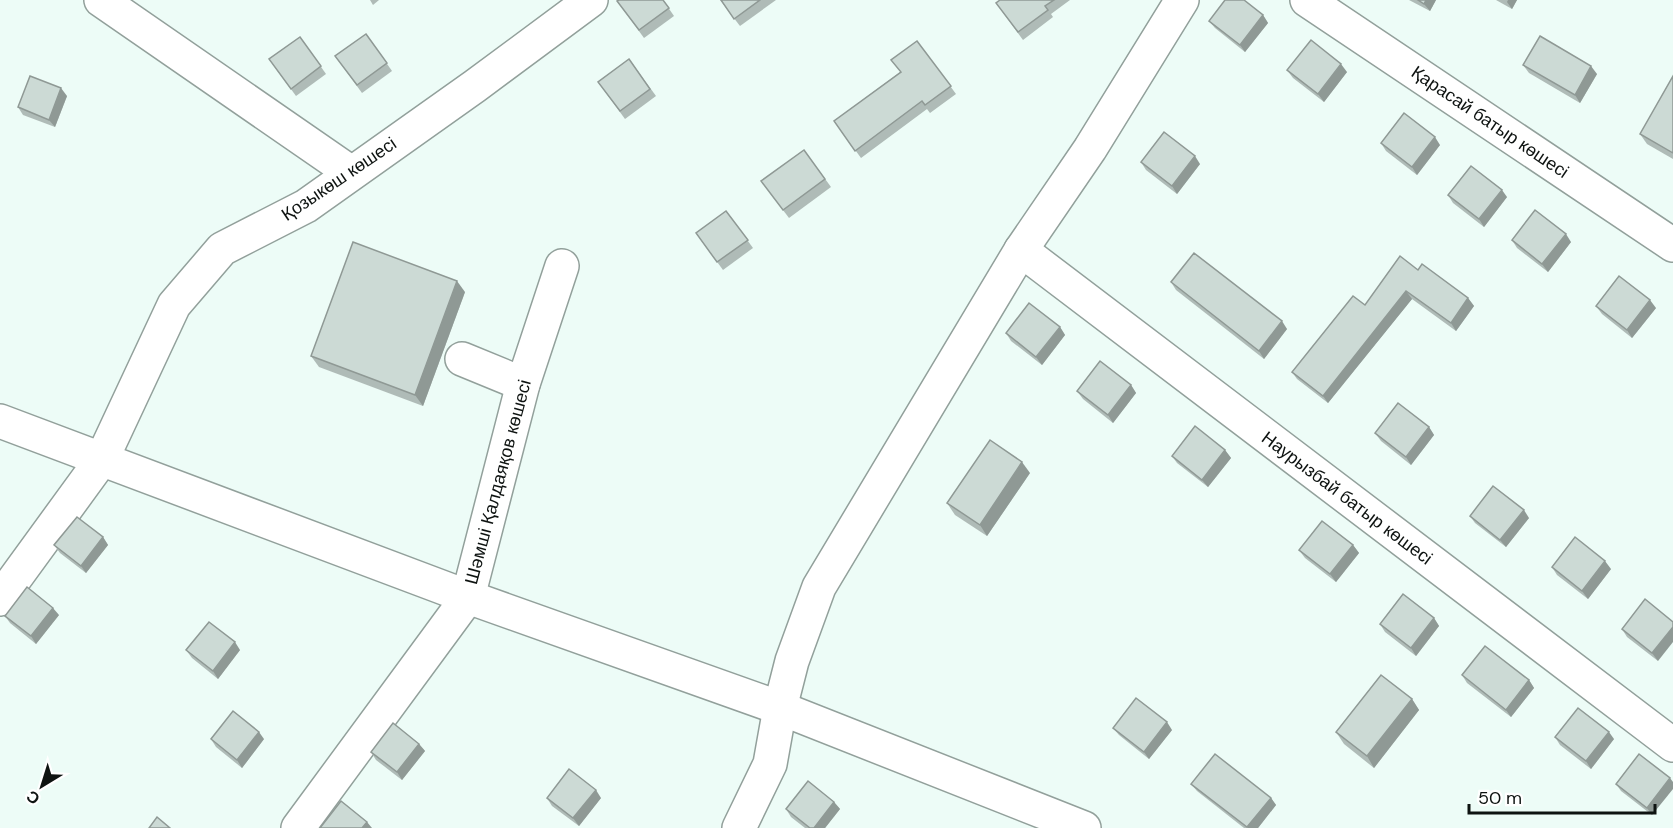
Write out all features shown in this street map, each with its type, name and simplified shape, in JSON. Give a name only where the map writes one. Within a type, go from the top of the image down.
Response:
[{"type":"street","points":[[101,0],[350,172]]},
{"type":"street","name":"Қозыкөш көшесі","points":[[0,598],[102,459],[174,305],[222,249],[306,206],[591,0]]},
{"type":"street","points":[[739,828],[770,764],[780,708],[792,662],[819,587],[1021,250],[1090,149],[1182,0]]},
{"type":"street","name":"Қарасай батыр көшесі","points":[[1307,0],[1673,245]]},
{"type":"street","name":"Наурызбай батыр көшесі","points":[[1021,250],[1673,745]]},
{"type":"street","name":"Шәмші Қалдаяқов көшесі","points":[[298,828],[468,597],[523,384],[562,266]]},
{"type":"street","points":[[462,359],[523,384]]},
{"type":"street","points":[[0,420],[468,597],[780,708],[1084,828]]},
{"type":"building","points":[[663,0],[669,8],[639,30],[617,1]]},
{"type":"building","points":[[721,0],[760,0],[734,19]]},
{"type":"building","points":[[1000,0],[1054,0],[1045,6],[1048,10],[1018,32],[996,3]]},
{"type":"building","points":[[1225,0],[1244,0],[1263,15],[1240,45],[1209,21]]},
{"type":"building","points":[[366,34],[387,63],[357,85],[335,56]]},
{"type":"building","points":[[1540,36],[1591,66],[1575,95],[1523,65]]},
{"type":"building","points":[[300,37],[321,66],[291,89],[269,59]]},
{"type":"building","points":[[1311,40],[1341,64],[1318,94],[1287,70]]},
{"type":"building","points":[[917,41],[951,86],[925,105],[922,101],[855,151],[834,121],[901,72],[891,60]]},
{"type":"building","points":[[629,59],[650,89],[620,111],[598,82]]},
{"type":"building","points":[[30,76],[61,88],[49,120],[18,107]]},
{"type":"building","points":[[1673,76],[1673,153],[1640,134]]},
{"type":"building","points":[[1404,113],[1435,137],[1412,167],[1381,143]]},
{"type":"building","points":[[1164,132],[1195,156],[1172,186],[1141,162]]},
{"type":"building","points":[[804,150],[825,179],[783,210],[761,181]]},
{"type":"building","points":[[1471,166],[1502,190],[1479,219],[1448,195]]},
{"type":"building","points":[[1535,210],[1566,234],[1542,264],[1512,240]]},
{"type":"building","points":[[726,211],[748,240],[717,262],[696,233]]},
{"type":"building","points":[[353,242],[457,281],[415,395],[311,356]]},
{"type":"building","points":[[1194,253],[1282,321],[1259,351],[1171,282]]},
{"type":"building","points":[[1400,256],[1418,270],[1422,264],[1468,298],[1451,323],[1406,291],[1323,396],[1292,372],[1353,296],[1365,305]]},
{"type":"building","points":[[1619,276],[1650,300],[1627,330],[1596,306]]},
{"type":"building","points":[[1029,303],[1060,327],[1036,357],[1006,333]]},
{"type":"building","points":[[1100,361],[1131,385],[1108,415],[1077,391]]},
{"type":"building","points":[[1398,403],[1429,427],[1406,457],[1375,433]]},
{"type":"building","points":[[1195,426],[1225,450],[1202,480],[1172,456]]},
{"type":"building","points":[[990,440],[1022,462],[980,525],[947,503]]},
{"type":"building","points":[[1493,486],[1524,510],[1500,540],[1470,516]]},
{"type":"building","points":[[77,517],[103,537],[81,566],[54,545]]},
{"type":"building","points":[[1322,521],[1353,545],[1330,574],[1299,550]]},
{"type":"building","points":[[1575,537],[1605,561],[1582,591],[1552,567]]},
{"type":"building","points":[[27,587],[53,608],[31,636],[5,616]]},
{"type":"building","points":[[1403,594],[1434,618],[1411,648],[1380,624]]},
{"type":"building","points":[[1645,599],[1673,622],[1673,627],[1652,653],[1622,629]]},
{"type":"building","points":[[209,622],[235,642],[213,671],[186,650]]},
{"type":"building","points":[[1485,646],[1529,680],[1506,710],[1462,675]]},
{"type":"building","points":[[1381,675],[1412,699],[1367,756],[1336,732]]},
{"type":"building","points":[[1136,698],[1167,722],[1144,752],[1113,728]]},
{"type":"building","points":[[1578,708],[1609,732],[1586,761],[1555,737]]},
{"type":"building","points":[[233,711],[259,732],[237,760],[211,739]]},
{"type":"building","points":[[393,723],[419,744],[397,772],[371,752]]},
{"type":"building","points":[[1215,754],[1271,798],[1247,827],[1191,784]]},
{"type":"building","points":[[1639,754],[1670,778],[1647,808],[1616,784]]},
{"type":"building","points":[[569,769],[596,790],[573,818],[547,798]]},
{"type":"building","points":[[808,781],[834,802],[814,828],[810,828],[786,809]]},
{"type":"building","points":[[341,801],[367,822],[362,828],[320,828]]},
{"type":"building","points":[[157,817],[170,828],[149,828]]}]
